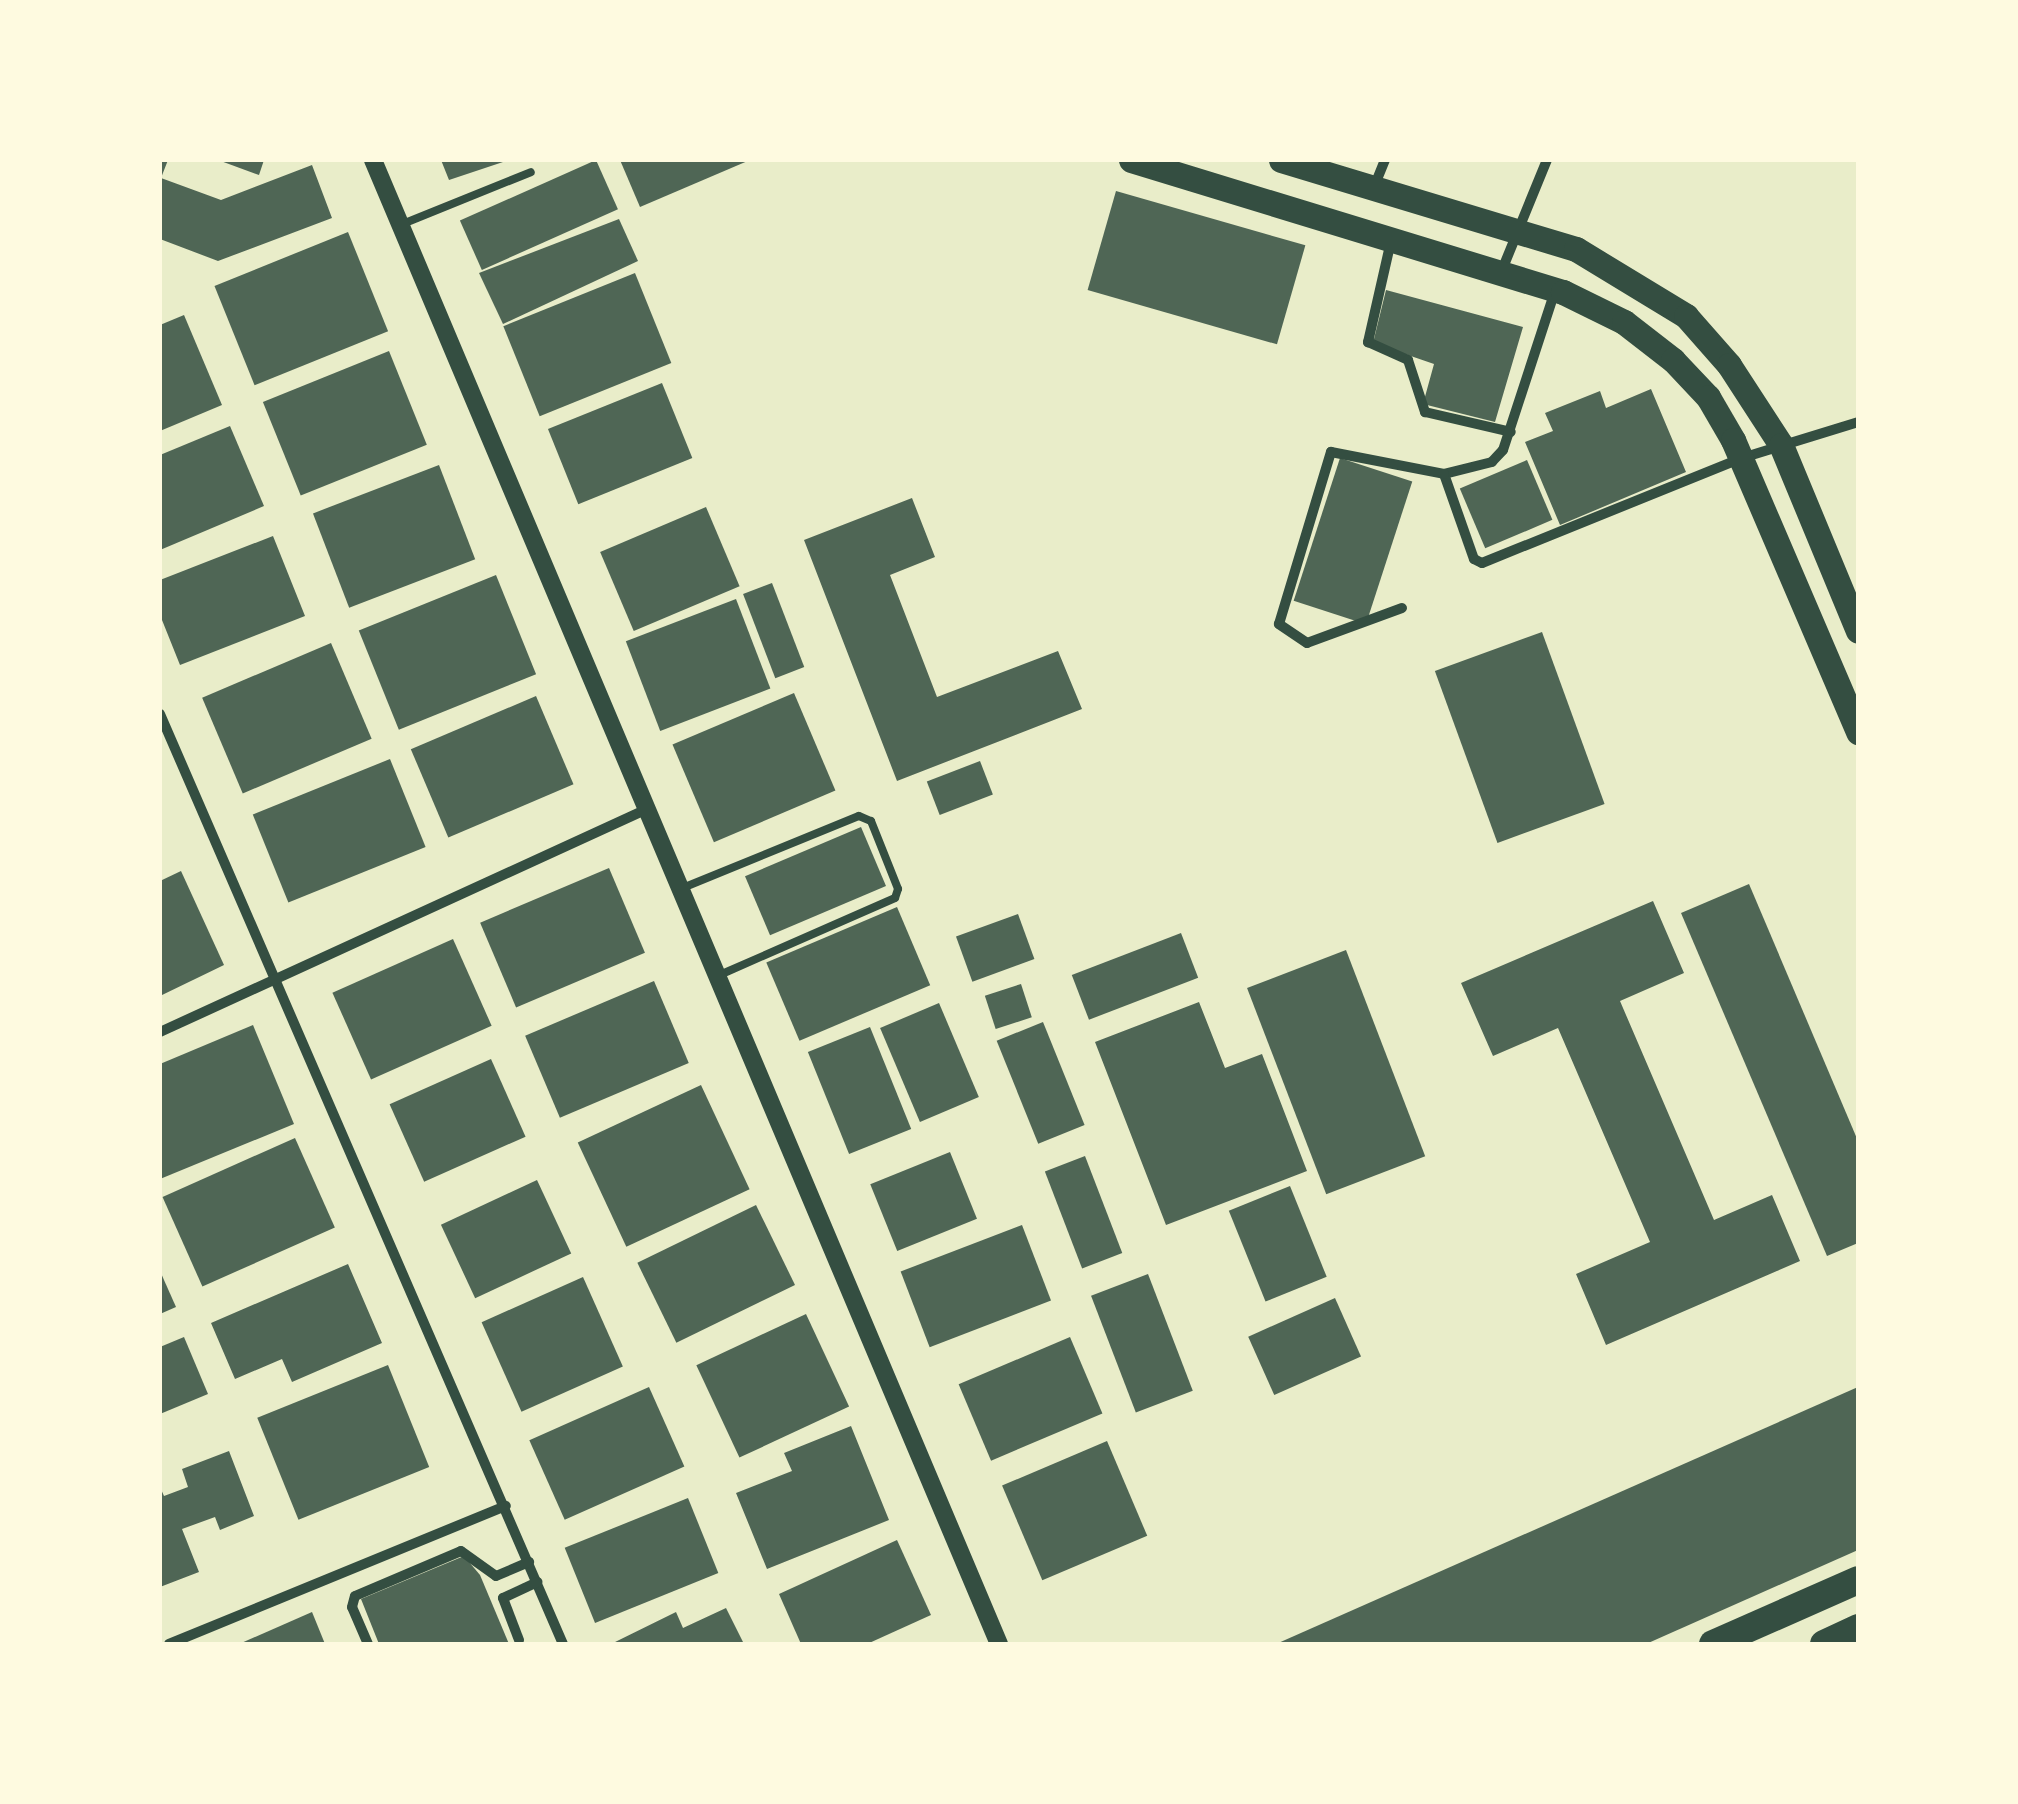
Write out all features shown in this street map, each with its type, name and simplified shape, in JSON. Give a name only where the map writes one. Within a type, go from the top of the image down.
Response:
[{"type":"highway","points":[[1713,1644],[1858,1580]]},
{"type":"highway","points":[[1824,1644],[1858,1628]]},
{"type":"main road","points":[[1131,160],[1556,290],[1624,322],[1673,360],[1708,397],[1742,458],[1858,732]]},
{"type":"main road","points":[[1281,160],[1576,249],[1686,316],[1730,365],[1781,445],[1858,631]]},
{"type":"street","points":[[373,160],[999,1644]]},
{"type":"street","points":[[1373,188],[1385,160]]},
{"type":"street","points":[[1501,272],[1514,229],[1547,160]]},
{"type":"street","points":[[1392,240],[1368,342],[1408,360],[1425,412],[1511,432]]},
{"type":"street","points":[[1402,608],[1307,643],[1279,624],[1331,452],[1343,449],[1444,474],[1492,462],[1511,432],[1556,290]]},
{"type":"street","points":[[1444,474],[1474,558],[1482,563],[1742,458],[1858,422]]},
{"type":"street","points":[[160,714],[506,1506],[562,1644]]},
{"type":"street","points":[[160,1032],[279,982],[647,809]]},
{"type":"street","points":[[170,1644],[506,1506]]},
{"type":"street","points":[[368,1644],[352,1607],[354,1596],[461,1551],[496,1576],[529,1562]]},
{"type":"street","points":[[354,1568],[364,1592]]},
{"type":"street","points":[[520,1640],[502,1598],[538,1582]]},
{"type":"lane","points":[[400,224],[531,172]]},
{"type":"lane","points":[[680,888],[859,816],[871,821],[896,898],[718,976]]},
{"type":"building","points":[[160,160],[168,160],[161,178],[221,200],[312,165],[332,218],[218,261],[160,239]]},
{"type":"building","points":[[218,160],[264,160],[259,175]]},
{"type":"building","points":[[441,160],[506,160],[506,161],[449,180]]},
{"type":"building","points":[[596,160],[618,209],[482,270],[460,221]]},
{"type":"building","points":[[620,160],[750,160],[640,207]]},
{"type":"building","points":[[1116,191],[1305,245],[1277,344],[1088,290]]},
{"type":"building","points":[[619,219],[638,261],[503,324],[479,273]]},
{"type":"building","points":[[348,232],[388,331],[255,385],[214,286]]},
{"type":"building","points":[[635,273],[671,363],[540,416],[503,326]]},
{"type":"building","points":[[1386,290],[1523,327],[1495,422],[1423,404],[1434,364],[1373,343]]},
{"type":"building","points":[[184,315],[222,405],[160,431],[160,325]]},
{"type":"building","points":[[389,351],[427,445],[301,496],[263,402]]},
{"type":"building","points":[[662,383],[692,458],[578,504],[548,429]]},
{"type":"building","points":[[1651,389],[1686,472],[1560,525],[1525,442],[1553,431],[1545,413],[1600,391],[1606,408]]},
{"type":"building","points":[[230,426],[264,506],[160,550],[160,455]]},
{"type":"building","points":[[1340,458],[1412,481],[1366,624],[1294,601]]},
{"type":"building","points":[[1527,460],[1552,520],[1485,548],[1460,489]]},
{"type":"building","points":[[439,465],[475,559],[349,608],[313,513]]},
{"type":"building","points":[[912,498],[935,557],[890,575],[937,697],[1058,651],[1082,709],[897,781],[804,540]]},
{"type":"building","points":[[706,507],[740,586],[634,631],[600,552]]},
{"type":"building","points":[[273,536],[305,616],[180,665],[160,615],[160,580]]},
{"type":"building","points":[[496,575],[536,674],[399,730],[359,630]]},
{"type":"building","points":[[772,583],[804,667],[775,678],[743,594]]},
{"type":"building","points":[[736,599],[770,689],[660,731],[626,641]]},
{"type":"building","points":[[1542,632],[1605,804],[1497,843],[1435,671]]},
{"type":"building","points":[[331,643],[372,739],[243,793],[202,698]]},
{"type":"building","points":[[794,693],[835,791],[714,842],[672,745]]},
{"type":"building","points":[[536,696],[574,784],[448,838],[411,749]]},
{"type":"building","points":[[390,759],[426,847],[288,903],[253,814]]},
{"type":"building","points":[[980,761],[993,795],[940,815],[927,781]]},
{"type":"building","points":[[861,827],[886,886],[770,935],[745,876]]},
{"type":"building","points":[[609,868],[645,953],[516,1007],[480,923]]},
{"type":"building","points":[[181,871],[224,965],[160,996],[160,881]]},
{"type":"building","points":[[1749,884],[1858,1141],[1858,1243],[1827,1256],[1681,913]]},
{"type":"building","points":[[1653,901],[1684,973],[1620,1001],[1714,1220],[1772,1195],[1800,1261],[1606,1345],[1576,1274],[1650,1242],[1558,1028],[1493,1056],[1461,983]]},
{"type":"building","points":[[897,907],[930,985],[800,1041],[766,962]]},
{"type":"building","points":[[1018,914],[1034,959],[972,982],[956,937]]},
{"type":"building","points":[[1181,933],[1198,978],[1089,1020],[1072,975]]},
{"type":"building","points":[[453,939],[492,1026],[371,1079],[332,993]]},
{"type":"building","points":[[1346,950],[1425,1156],[1326,1194],[1247,988]]},
{"type":"building","points":[[654,981],[689,1063],[560,1118],[525,1036]]},
{"type":"building","points":[[1021,984],[1032,1017],[996,1029],[985,996]]},
{"type":"building","points":[[1199,1002],[1225,1068],[1262,1054],[1307,1171],[1166,1225],[1095,1042]]},
{"type":"building","points":[[939,1003],[979,1097],[920,1122],[880,1028]]},
{"type":"building","points":[[1043,1022],[1085,1125],[1038,1144],[997,1041]]},
{"type":"building","points":[[253,1025],[294,1124],[160,1179],[160,1064]]},
{"type":"building","points":[[870,1027],[911,1129],[849,1154],[808,1052]]},
{"type":"building","points":[[491,1059],[526,1137],[424,1182],[390,1104]]},
{"type":"building","points":[[701,1085],[750,1189],[626,1247],[578,1142]]},
{"type":"building","points":[[295,1138],[335,1228],[202,1287],[163,1197]]},
{"type":"building","points":[[950,1152],[977,1219],[897,1251],[870,1184]]},
{"type":"building","points":[[1085,1156],[1122,1253],[1082,1269],[1045,1171]]},
{"type":"building","points":[[537,1180],[571,1253],[475,1298],[441,1225]]},
{"type":"building","points":[[1290,1186],[1327,1277],[1266,1302],[1229,1211]]},
{"type":"building","points":[[756,1205],[795,1285],[676,1343],[637,1263]]},
{"type":"building","points":[[1022,1225],[1051,1301],[930,1347],[901,1272]]},
{"type":"building","points":[[348,1264],[382,1343],[292,1382],[282,1359],[235,1379],[211,1323]]},
{"type":"building","points":[[160,1271],[176,1307],[160,1314]]},
{"type":"building","points":[[1148,1274],[1193,1391],[1136,1413],[1091,1296]]},
{"type":"building","points":[[583,1277],[623,1367],[521,1412],[482,1322]]},
{"type":"building","points":[[1335,1298],[1361,1356],[1274,1395],[1248,1337]]},
{"type":"building","points":[[806,1314],[849,1406],[739,1458],[696,1365]]},
{"type":"building","points":[[184,1337],[208,1394],[160,1414],[160,1347]]},
{"type":"building","points":[[1070,1337],[1102,1413],[991,1461],[959,1384]]},
{"type":"building","points":[[388,1365],[429,1467],[298,1520],[257,1418]]},
{"type":"building","points":[[649,1387],[684,1466],[565,1520],[529,1440]]},
{"type":"building","points":[[1858,1387],[1858,1550],[1646,1644],[1276,1644]]},
{"type":"building","points":[[851,1426],[889,1520],[767,1569],[736,1493],[792,1471],[784,1453]]},
{"type":"building","points":[[1107,1441],[1147,1536],[1042,1580],[1002,1486]]},
{"type":"building","points":[[229,1451],[254,1516],[220,1530],[215,1517],[182,1529],[199,1572],[160,1587],[160,1487],[164,1496],[188,1487],[182,1469]]},
{"type":"building","points":[[688,1498],[718,1573],[595,1623],[565,1548]]},
{"type":"building","points":[[897,1540],[931,1615],[867,1644],[801,1644],[779,1594]]},
{"type":"building","points":[[464,1556],[480,1575],[509,1644],[379,1644],[361,1599]]},
{"type":"building","points":[[726,1608],[744,1644],[611,1644],[676,1612],[683,1628]]},
{"type":"building","points":[[312,1612],[325,1644],[239,1644]]}]
